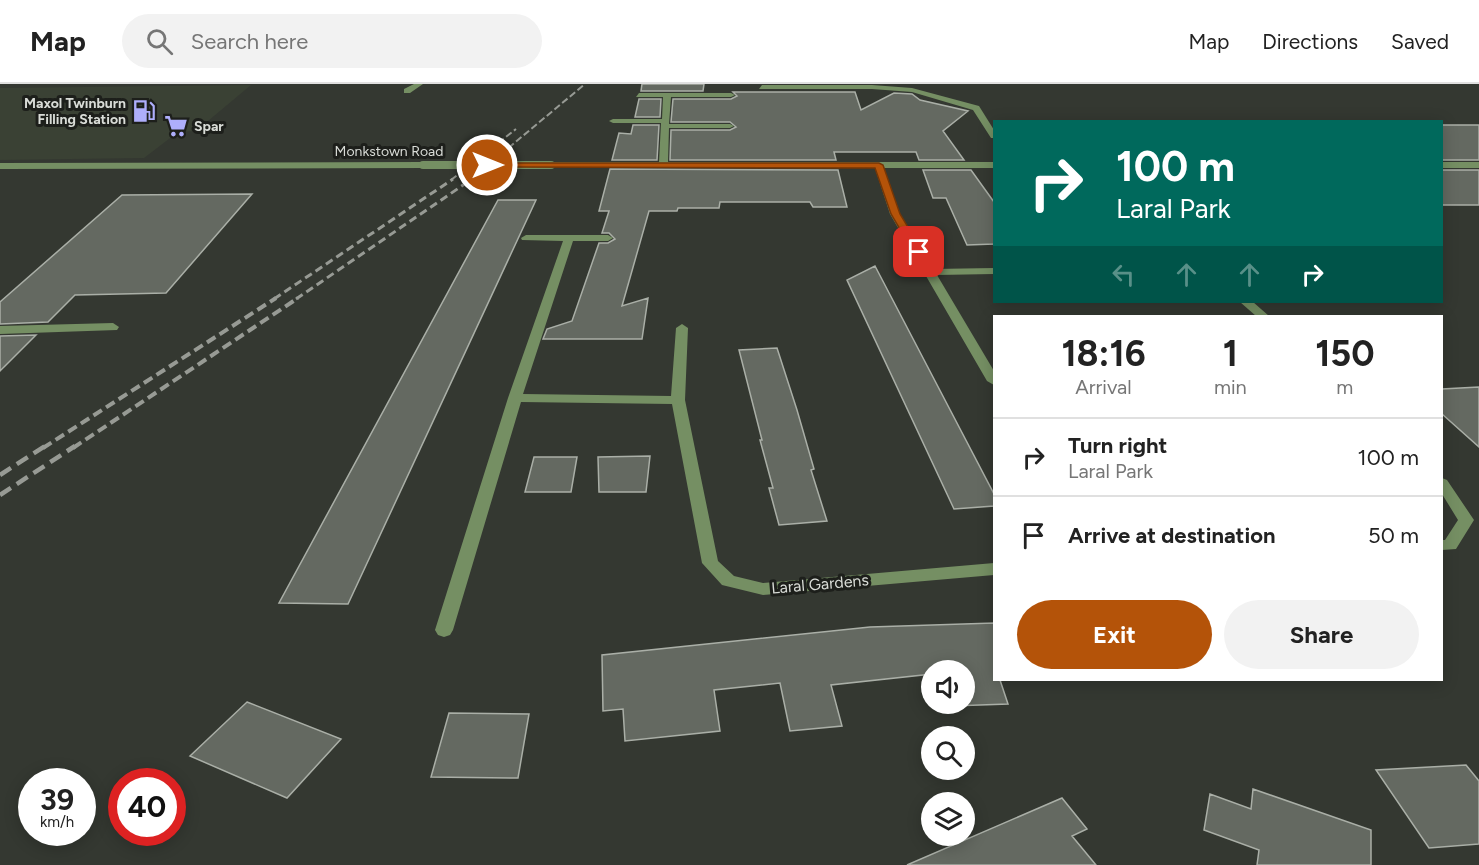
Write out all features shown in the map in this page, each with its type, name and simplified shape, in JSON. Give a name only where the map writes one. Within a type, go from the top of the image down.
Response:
[{"type":"street","points":[[407,91],[418,84]]},
{"type":"street","points":[[762,87],[805,85],[892,87],[930,94],[976,108],[993,134]]},
{"type":"street","points":[[639,95],[731,94]]},
{"type":"street","points":[[663,165],[667,95]]},
{"type":"street","points":[[613,121],[730,126]]},
{"type":"street","points":[[879,165],[896,214],[993,379]]},
{"type":"street","name":"Monkstown Road","points":[[0,166],[993,165]]},
{"type":"street","points":[[1443,165],[1479,165]]},
{"type":"street","points":[[526,238],[608,238]]},
{"type":"street","points":[[444,630],[515,398],[569,238]]},
{"type":"street","points":[[930,272],[993,271]]},
{"type":"street","points":[[1247,303],[1262,315]]},
{"type":"street","points":[[0,330],[113,327]]},
{"type":"street","name":"Laral Gardens","points":[[682,328],[678,400],[710,563],[728,581],[763,589],[993,568]]},
{"type":"street","points":[[515,398],[678,400]]},
{"type":"street","points":[[1443,485],[1466,520],[1450,545],[1443,545]]},
{"type":"shaded area","name":"Maxol Twinburn Filling Station","points":[[251,85],[196,131],[178,132],[144,158],[0,160],[0,88]]},
{"type":"building","points":[[642,84],[704,84],[703,91],[641,91]]},
{"type":"building","points":[[733,92],[855,92],[861,110],[894,93],[912,94],[920,100],[968,111],[943,131],[964,160],[919,160],[916,152],[834,152],[836,160],[670,160],[671,130],[730,130],[736,127],[730,122],[671,122],[673,99],[731,99],[737,96]]},
{"type":"building","points":[[639,99],[661,99],[660,117],[635,117]]},
{"type":"building","points":[[633,125],[659,125],[657,160],[612,160],[619,133],[631,134]]},
{"type":"building","points":[[1443,125],[1479,125],[1479,160],[1443,160]]},
{"type":"building","points":[[610,169],[838,170],[847,207],[813,207],[810,202],[720,202],[719,208],[649,211],[622,306],[648,298],[642,339],[543,339],[547,329],[572,321],[599,243],[608,243],[615,239],[609,233],[602,233],[609,211],[599,211]]},
{"type":"building","points":[[923,170],[971,170],[993,201],[993,244],[967,245],[946,198],[933,198]]},
{"type":"building","points":[[1443,170],[1479,170],[1479,205],[1443,205]]},
{"type":"building","points":[[252,194],[166,293],[75,295],[48,322],[0,324],[0,302],[122,195]]},
{"type":"building","points":[[498,200],[536,200],[348,604],[279,603]]},
{"type":"building","points":[[875,266],[993,492],[993,506],[954,509],[847,280]]},
{"type":"building","points":[[36,335],[0,371],[0,336]]},
{"type":"building","points":[[777,348],[797,410],[814,469],[811,470],[827,521],[779,525],[769,488],[773,488],[739,350]]},
{"type":"building","points":[[1479,387],[1479,447],[1443,415],[1443,389]]},
{"type":"building","points":[[650,456],[646,492],[599,492],[598,457]]},
{"type":"building","points":[[534,457],[577,457],[571,492],[525,492]]},
{"type":"building","points":[[993,623],[993,681],[1000,681],[1008,704],[975,705],[975,660],[921,660],[921,675],[831,685],[842,726],[790,731],[780,683],[714,690],[720,731],[625,741],[623,709],[603,711],[602,655],[870,627]]},
{"type":"building","points":[[247,702],[341,739],[287,798],[190,756]]},
{"type":"building","points":[[449,713],[529,714],[518,778],[431,777]]},
{"type":"building","points":[[1466,765],[1479,781],[1479,844],[1429,848],[1376,770]]},
{"type":"building","points":[[1253,789],[1371,830],[1371,865],[1257,865],[1259,850],[1204,830],[1210,794],[1251,809]]},
{"type":"building","points":[[1062,798],[1087,829],[1072,836],[1096,865],[907,865],[951,846],[975,846],[975,836]]},
{"type":"railway","points":[[470,180],[585,84]]},
{"type":"railway","points":[[451,180],[516,129]]},
{"type":"railway","points":[[274,299],[453,179]]},
{"type":"railway","points":[[296,299],[472,179]]},
{"type":"railway","points":[[43,448],[276,298]]},
{"type":"railway","points":[[73,448],[298,298]]},
{"type":"railway","points":[[0,475],[45,446]]},
{"type":"railway","points":[[0,495],[75,446]]},
{"type":"place","name":"Maxol Twinburn Filling Station","points":[[144,111]]},
{"type":"place","name":"Spar","points":[[176,126]]},
{"type":"route","points":[[487,165],[879,165],[896,214],[919,252]]}]
